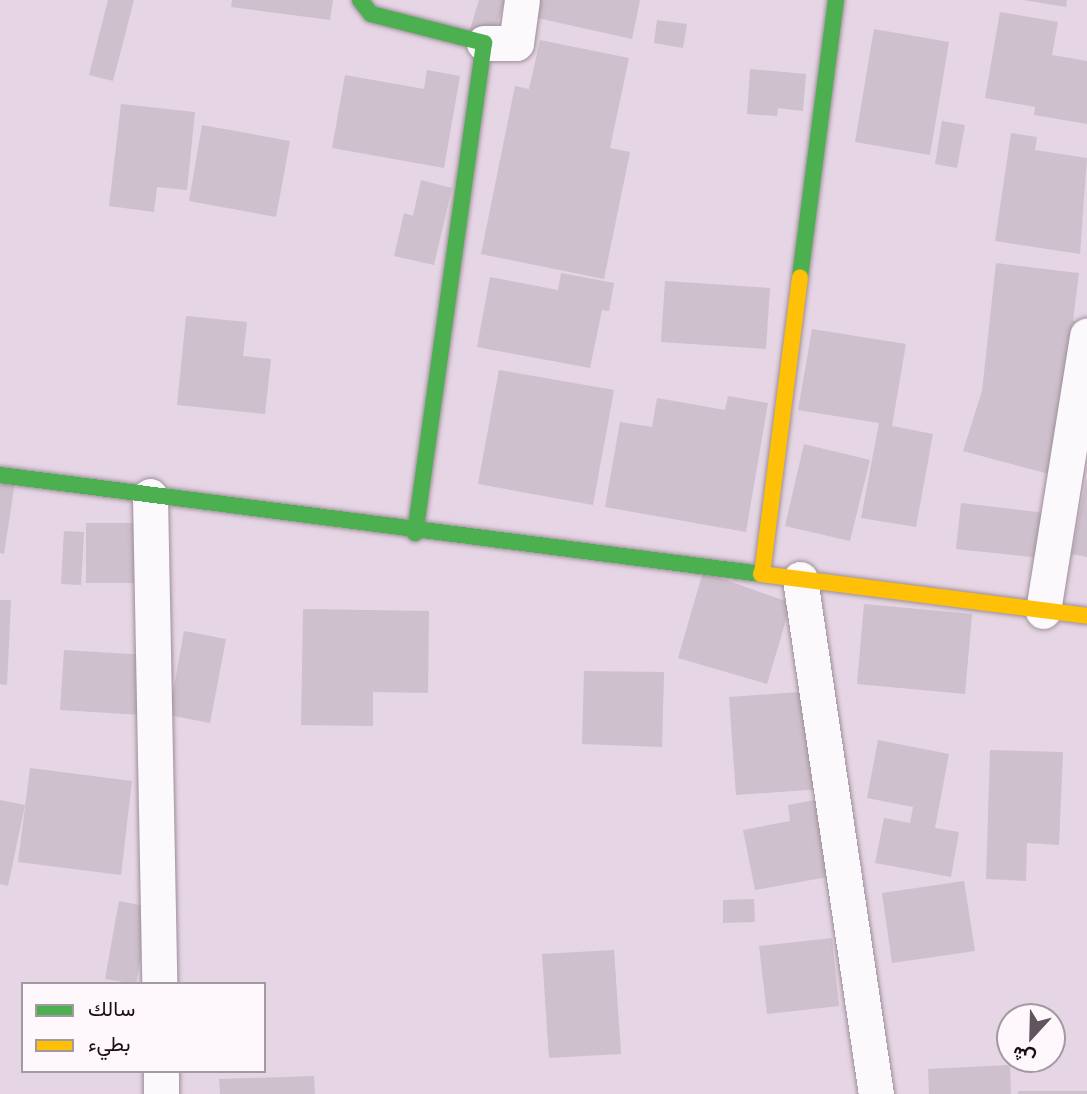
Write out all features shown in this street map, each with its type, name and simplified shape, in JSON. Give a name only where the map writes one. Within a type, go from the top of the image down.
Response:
[{"type":"street","points":[[360,0],[371,14],[484,43],[516,43],[522,0]]},
{"type":"street","points":[[762,574],[836,0]]},
{"type":"street","points":[[415,533],[484,43]]},
{"type":"street","points":[[1043,611],[1087,335]]},
{"type":"street","points":[[0,475],[415,533],[1087,616]]},
{"type":"street","points":[[150,496],[159,982]]},
{"type":"street","points":[[800,579],[876,1094]]},
{"type":"street","points":[[161,1073],[161,1094]]},
{"type":"building","points":[[108,0],[134,0],[113,81],[89,75]]},
{"type":"building","points":[[232,0],[333,0],[330,20],[231,7]]},
{"type":"building","points":[[479,0],[505,0],[492,40],[469,33]]},
{"type":"building","points":[[537,0],[640,0],[632,39],[533,17]]},
{"type":"building","points":[[1023,0],[1067,0],[1066,7]]},
{"type":"building","points":[[1000,12],[1058,22],[1052,55],[1087,61],[1087,124],[1034,115],[1035,107],[985,98]]},
{"type":"building","points":[[657,20],[687,24],[683,48],[654,43]]},
{"type":"building","points":[[874,29],[949,42],[930,155],[855,142]]},
{"type":"building","points":[[540,40],[629,58],[610,148],[630,152],[604,279],[481,254],[515,86],[529,89]]},
{"type":"building","points":[[750,69],[806,74],[803,111],[778,108],[777,116],[747,114]]},
{"type":"building","points":[[427,70],[460,76],[444,168],[332,148],[345,75],[424,89]]},
{"type":"building","points":[[121,104],[195,112],[187,190],[157,187],[154,212],[109,206]]},
{"type":"building","points":[[942,121],[965,125],[957,168],[935,164]]},
{"type":"building","points":[[202,125],[290,141],[276,217],[189,201]]},
{"type":"building","points":[[1011,133],[1037,137],[1035,150],[1087,158],[1080,254],[995,241]]},
{"type":"building","points":[[421,180],[452,188],[434,265],[394,256],[404,213],[413,216]]},
{"type":"building","points":[[996,263],[1079,273],[1073,321],[1079,321],[1060,477],[963,451],[982,391]]},
{"type":"building","points":[[561,273],[614,283],[609,311],[602,310],[590,368],[477,347],[490,277],[558,290]]},
{"type":"building","points":[[665,281],[770,288],[766,349],[661,342]]},
{"type":"building","points":[[186,316],[247,322],[243,356],[271,359],[265,414],[177,405]]},
{"type":"building","points":[[812,329],[906,344],[892,426],[933,434],[916,527],[861,518],[879,423],[798,410]]},
{"type":"building","points":[[499,370],[614,390],[593,505],[478,484]]},
{"type":"building","points":[[728,396],[768,403],[746,532],[605,507],[620,422],[652,427],[657,398],[725,410]]},
{"type":"building","points":[[804,444],[870,460],[850,541],[785,526]]},
{"type":"building","points":[[0,479],[15,482],[4,554],[0,553]]},
{"type":"building","points":[[1087,480],[1087,557],[1072,554]]},
{"type":"building","points":[[961,503],[1046,513],[1041,558],[956,549]]},
{"type":"building","points":[[86,523],[142,523],[142,583],[86,583]]},
{"type":"building","points":[[64,531],[84,532],[81,585],[61,584]]},
{"type":"building","points":[[703,572],[791,603],[767,684],[678,658]]},
{"type":"building","points":[[0,600],[11,600],[7,685],[0,684]]},
{"type":"building","points":[[864,604],[972,614],[965,694],[857,684]]},
{"type":"building","points":[[303,609],[429,611],[428,693],[373,692],[373,726],[301,725]]},
{"type":"building","points":[[184,631],[226,639],[210,723],[169,715]]},
{"type":"building","points":[[64,650],[147,655],[143,715],[60,710]]},
{"type":"building","points":[[584,671],[664,672],[662,747],[582,744]]},
{"type":"building","points":[[813,691],[820,789],[736,795],[729,697]]},
{"type":"building","points":[[878,740],[949,754],[935,828],[959,832],[951,877],[875,863],[884,818],[910,823],[913,807],[867,798]]},
{"type":"building","points":[[990,750],[1063,752],[1059,845],[1027,843],[1026,881],[986,879]]},
{"type":"building","points":[[30,768],[132,781],[121,875],[18,862]]},
{"type":"building","points":[[825,798],[839,875],[755,890],[743,830],[790,821],[788,805]]},
{"type":"building","points":[[0,800],[25,805],[8,886],[0,884]]},
{"type":"building","points":[[964,881],[975,951],[892,963],[882,893]]},
{"type":"building","points":[[754,899],[755,922],[723,923],[723,900]]},
{"type":"building","points":[[119,901],[150,907],[136,982],[105,979]]},
{"type":"building","points":[[832,938],[839,1006],[767,1014],[759,946]]},
{"type":"building","points":[[614,950],[621,1054],[549,1058],[542,954]]},
{"type":"building","points":[[996,1066],[996,1073],[1010,1073],[1011,1094],[929,1094],[928,1069]]},
{"type":"building","points":[[314,1076],[315,1094],[220,1094],[219,1079]]},
{"type":"building","points":[[1018,1091],[1087,1091],[1087,1094],[1018,1094]]},
{"type":"traffic: fast","points":[[360,0],[371,14],[484,43],[415,533]]},
{"type":"traffic: fast","points":[[800,277],[836,0]]},
{"type":"traffic: fast","points":[[0,475],[761,574]]},
{"type":"traffic: slow","points":[[762,574],[800,277]]},
{"type":"traffic: slow","points":[[761,574],[1087,616]]}]
